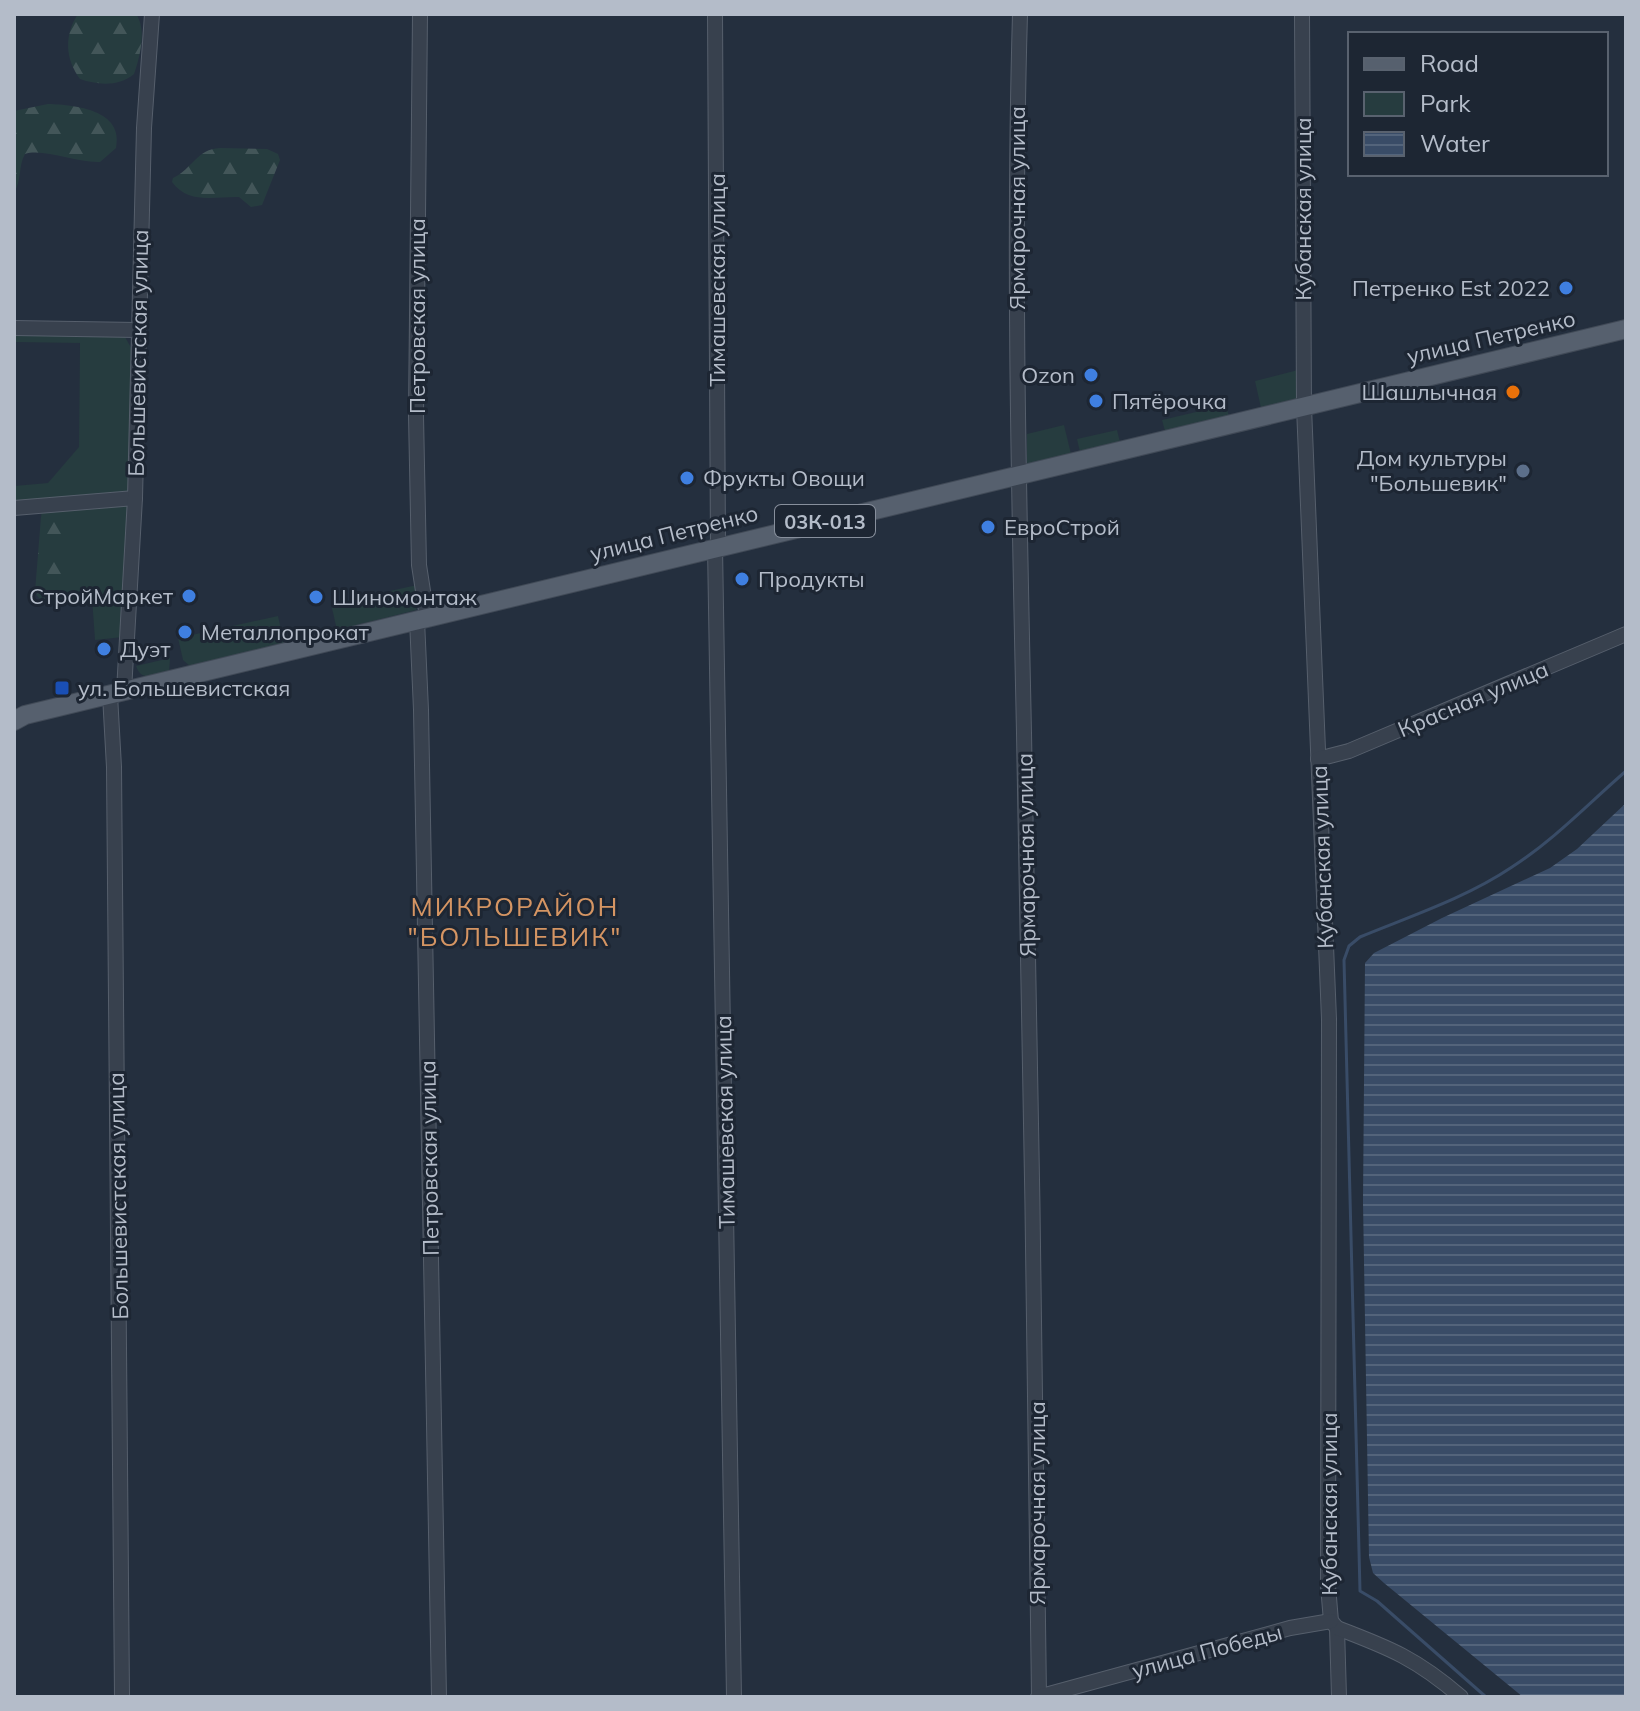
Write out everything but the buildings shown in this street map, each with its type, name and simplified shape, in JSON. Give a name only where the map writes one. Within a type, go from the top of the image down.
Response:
[{"type":"main road","name":"улица Петренко","points":[[18,718],[1626,329]]},
{"type":"street","name":"Большевистская улица","points":[[122,1697],[114,767],[117,693],[135,498],[144,128],[152,14]]},
{"type":"street","name":"Петровская улица","points":[[420,14],[416,416],[439,1697]]},
{"type":"street","name":"Тимашевская улица","points":[[715,14],[717,547],[734,1697]]},
{"type":"street","name":"Ярмарочная улица","points":[[1020,14],[1018,476],[1036,1389],[1038,1697]]},
{"type":"street","name":"Кубанская улица","points":[[1302,14],[1304,407],[1329,1019],[1328,1586],[1339,1697]]},
{"type":"street","points":[[14,328],[137,330]]},
{"type":"street","points":[[14,508],[135,498]]},
{"type":"street","name":"Красная улица","points":[[1318,759],[1349,751],[1626,634]]},
{"type":"street","points":[[1334,1625],[1401,1654],[1429,1670],[1461,1697]]},
{"type":"street","name":"улица Победы","points":[[1038,1697],[1290,1628],[1334,1625]]},
{"type":"green space","points":[[78,14],[136,14],[142,35],[134,74],[108,84],[80,79],[71,63],[68,47],[70,30]]},
{"type":"green space","points":[[48,104],[96,112],[113,125],[117,135],[116,148],[100,162],[41,153],[25,154],[14,193],[14,111]]},
{"type":"green space","points":[[220,148],[267,149],[278,154],[280,160],[262,205],[251,207],[239,197],[194,197],[172,182],[200,156]]},
{"type":"green space","points":[[14,332],[125,337],[133,351],[131,495],[14,504],[14,486],[48,483],[79,447],[80,343],[14,342]]},
{"type":"green space","points":[[1298,370],[1298,399],[1261,408],[1255,381]]},
{"type":"green space","points":[[1226,405],[1229,416],[1165,431],[1162,420]]},
{"type":"green space","points":[[1064,425],[1071,454],[1027,465],[1027,434]]},
{"type":"green space","points":[[1117,430],[1120,442],[1080,452],[1077,439]]},
{"type":"green space","points":[[130,502],[123,637],[95,640],[92,598],[61,602],[63,598],[41,517],[42,509]]},
{"type":"green space","points":[[50,513],[67,516],[71,525],[63,598],[58,604],[44,602],[35,592],[41,517]]},
{"type":"green space","points":[[417,585],[420,600],[416,610],[337,630],[331,604]]},
{"type":"green space","points":[[278,616],[284,643],[191,667],[183,660],[178,638]]},
{"type":"green space","points":[[170,658],[169,673],[145,676],[136,666]]},
{"type":"water","points":[[1626,803],[1626,1697],[1523,1697],[1373,1573],[1369,1557],[1363,1202],[1365,963],[1374,953],[1442,918],[1550,868],[1577,849]]},
{"type":"waterway","points":[[1486,1697],[1377,1601],[1360,1591],[1344,960],[1349,946],[1360,937],[1457,897],[1512,867],[1557,833],[1626,771]]},
{"type":"place","name":"Петренко Est 2022","points":[[1566,288]]},
{"type":"place","name":"Ozon","points":[[1091,375]]},
{"type":"place","name":"Шашлычная","points":[[1513,392]]},
{"type":"place","name":"Пятёрочка","points":[[1096,401]]},
{"type":"place","name":"Дом культуры \"Большевик\"","points":[[1523,471]]},
{"type":"place","name":"Фрукты Овощи","points":[[687,478]]},
{"type":"place","name":"ЕвроСтрой","points":[[988,527]]},
{"type":"place","name":"Продукты","points":[[742,579]]},
{"type":"place","name":"СтройМаркет","points":[[189,596]]},
{"type":"place","name":"Шиномонтаж","points":[[316,597]]},
{"type":"place","name":"Металлопрокат","points":[[185,632]]},
{"type":"place","name":"Дуэт","points":[[104,649]]},
{"type":"place","name":"ул. Большевистская","points":[[62,688]]},
{"type":"district","name":"МИКРОРАЙОН \"БОЛЬШЕВИК\"","points":[[515,921]]}]
